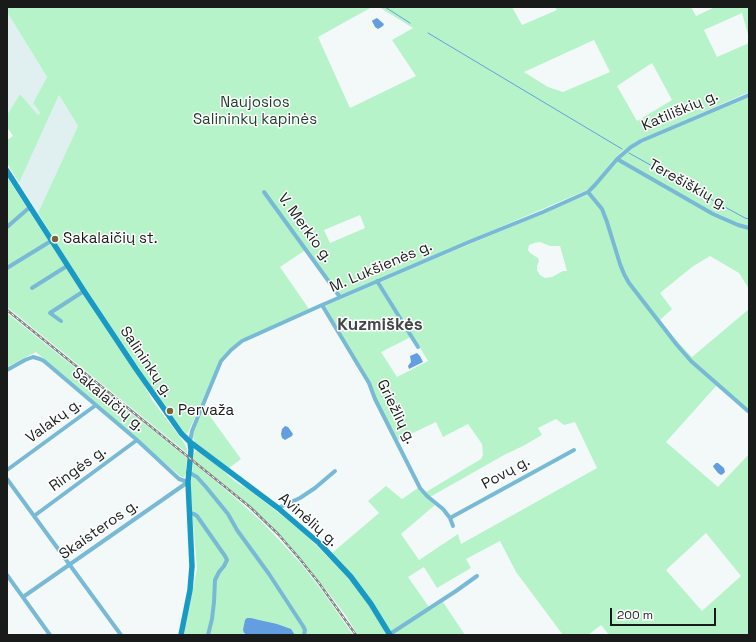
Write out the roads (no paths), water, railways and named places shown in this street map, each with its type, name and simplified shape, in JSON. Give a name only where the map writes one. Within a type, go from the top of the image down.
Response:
[{"type":"main road","name":"Salininkų g.","points":[[7,171],[67,266],[172,421],[190,442]]},
{"type":"main road","points":[[182,635],[192,580],[188,482],[190,442]]},
{"type":"main road","name":"Avinėlių g.","points":[[190,442],[278,508],[319,543],[351,577],[371,604],[390,635]]},
{"type":"street","name":"Katiliškių g.","points":[[623,153],[641,141],[749,95]]},
{"type":"street","name":"M. Lukšienės g.","points":[[190,442],[197,417],[222,361],[231,350],[242,341],[322,305],[588,192],[596,185],[623,153]]},
{"type":"street","name":"Terešiškių g.","points":[[617,159],[713,214],[725,220],[749,228]]},
{"type":"street","name":"V. Merkio g.","points":[[264,192],[340,298]]},
{"type":"street","points":[[588,192],[602,209],[620,264],[629,283],[691,362],[748,411]]},
{"type":"street","points":[[7,227],[30,208]]},
{"type":"street","points":[[7,268],[51,241]]},
{"type":"street","points":[[32,288],[67,266]]},
{"type":"street","points":[[378,281],[418,347]]},
{"type":"street","points":[[61,321],[50,313],[84,291]]},
{"type":"street","name":"Griežlių g.","points":[[322,305],[369,383],[375,399],[420,488],[443,509],[450,518],[453,526]]},
{"type":"street","name":"Sakalaičių g.","points":[[7,370],[28,358],[36,357],[40,359],[137,440],[179,478],[188,482]]},
{"type":"street","name":"Valakų g.","points":[[7,470],[96,405]]},
{"type":"street","name":"Ringės g.","points":[[34,516],[137,440]]},
{"type":"street","name":"Povų g.","points":[[450,518],[574,450]]},
{"type":"street","points":[[278,508],[300,498],[315,488],[335,471]]},
{"type":"street","points":[[188,472],[197,477],[228,514],[237,530],[273,580],[303,626],[304,635]]},
{"type":"street","points":[[7,479],[121,635]]},
{"type":"street","name":"Skaisteros g.","points":[[23,597],[188,482]]},
{"type":"street","points":[[189,513],[197,516],[227,560],[215,580],[212,619],[208,635]]},
{"type":"street","points":[[7,575],[50,635]]},
{"type":"street","points":[[390,635],[476,576]]},
{"type":"water","points":[[377,18],[384,24],[378,29],[372,21]]},
{"type":"water","points":[[417,353],[423,362],[409,369],[408,366],[411,362],[410,356]]},
{"type":"water","points":[[285,426],[288,427],[293,434],[285,440],[282,438],[281,434],[282,429]]},
{"type":"water","points":[[716,463],[724,468],[725,472],[723,474],[721,475],[718,473],[714,468],[713,466]]},
{"type":"water","points":[[247,618],[277,624],[291,629],[295,635],[247,635],[243,630],[245,620]]},
{"type":"waterway","points":[[385,7],[410,23]]},
{"type":"waterway","points":[[428,33],[622,149]]},
{"type":"waterway","points":[[629,153],[654,167],[659,168],[660,172],[667,176],[670,175],[674,179],[749,219]]},
{"type":"railway","points":[[7,310],[250,507],[278,534],[299,558],[319,583],[356,635]]},
{"type":"place","name":"Sakalaičių st.","points":[[55,239]]},
{"type":"place","name":"Pervaža","points":[[170,411]]},
{"type":"district","name":"Kuzmiškės","points":[[380,325]]},
{"type":"park label","name":"Naujosios Salininkų kapinės","points":[[255,112]]}]
